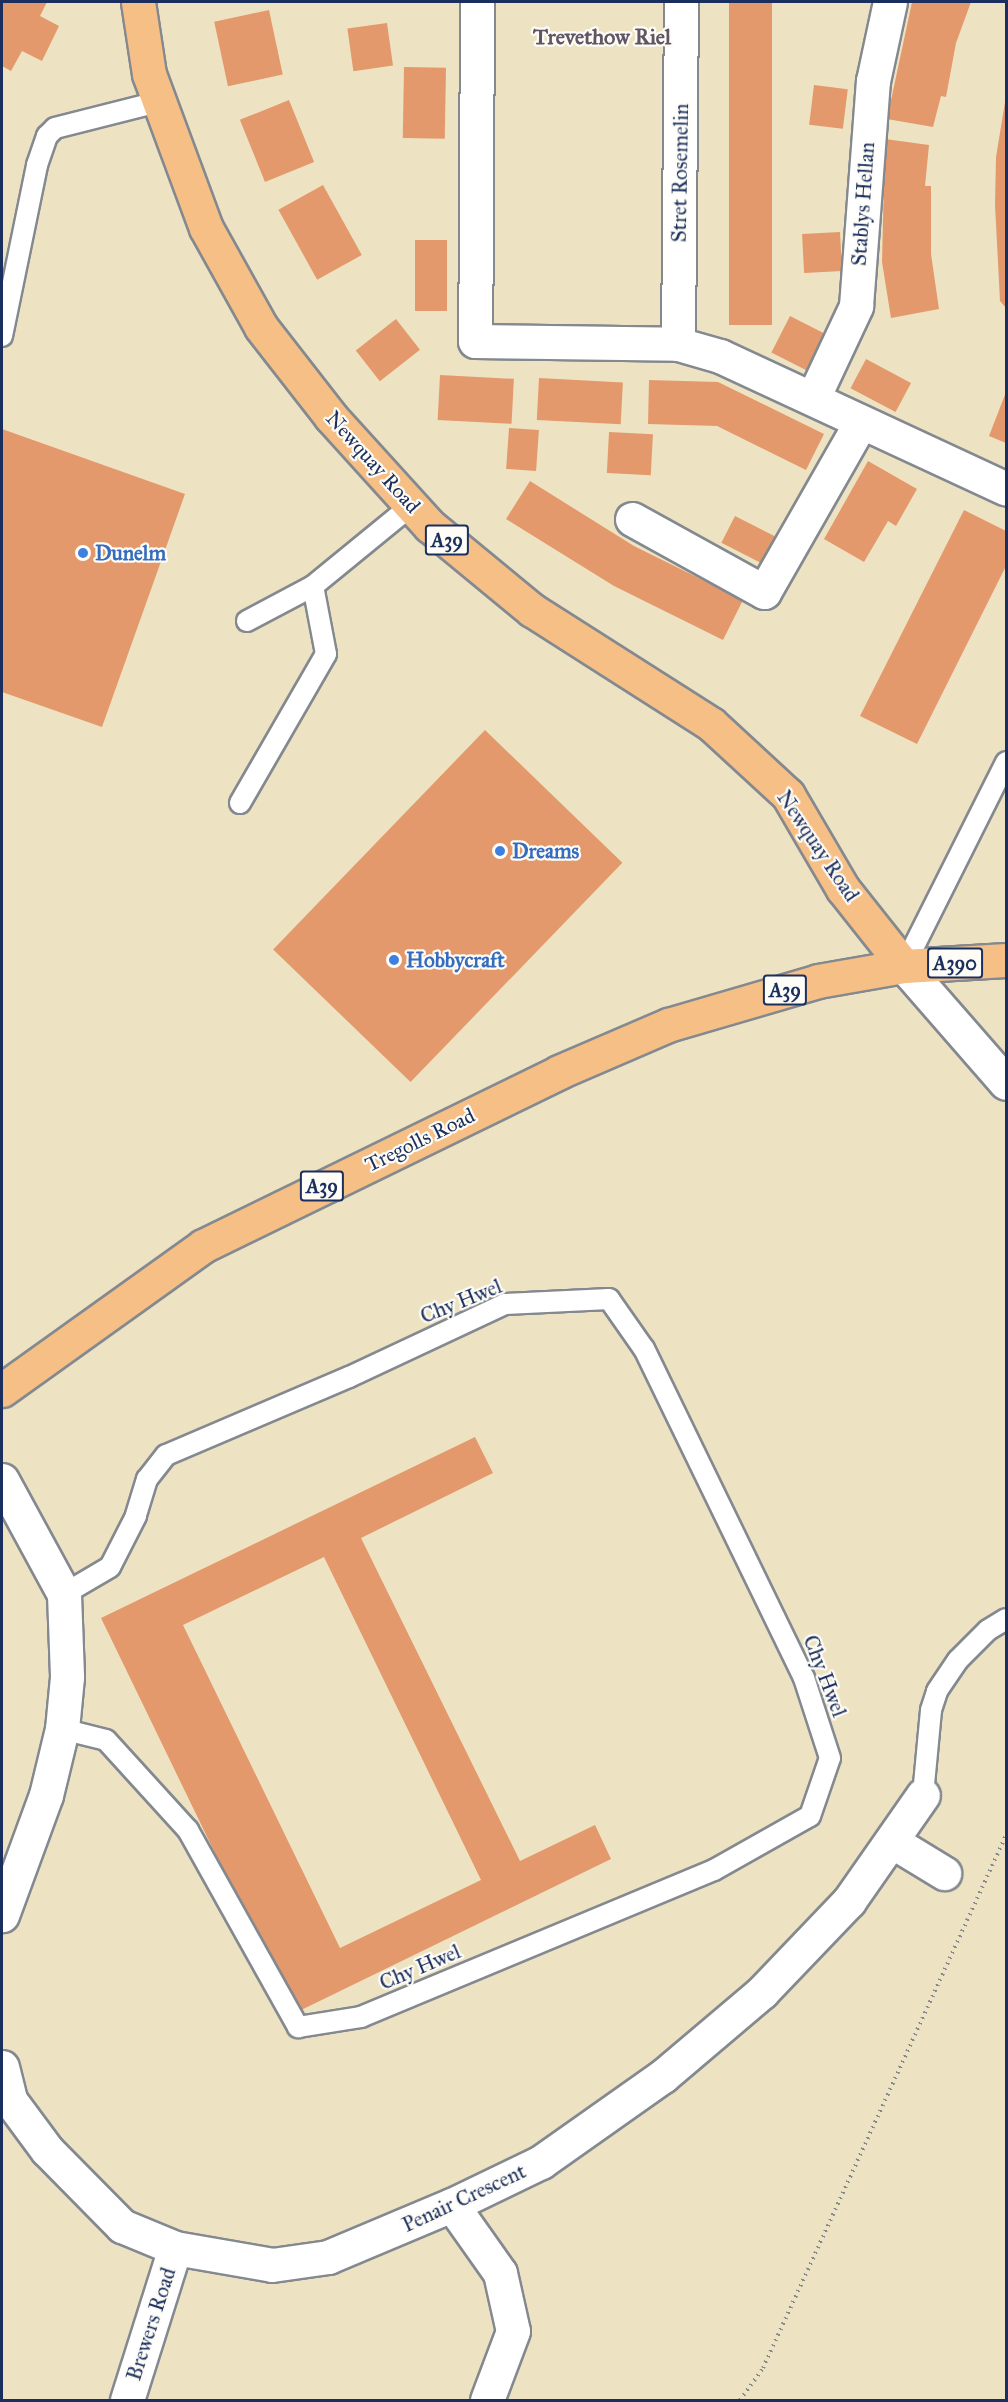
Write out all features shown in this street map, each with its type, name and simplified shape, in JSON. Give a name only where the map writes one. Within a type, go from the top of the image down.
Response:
[{"type":"highway","name":"Newquay Road","points":[[138,2],[149,74],[206,228],[261,327],[331,417],[430,526],[532,610],[711,724],[779,787],[843,889],[904,966]]},
{"type":"highway","name":"A390","points":[[904,966],[1006,960]]},
{"type":"highway","name":"Tregolls Road","points":[[2,1390],[203,1246],[559,1072],[668,1025],[818,981],[904,966]]},
{"type":"street","points":[[477,2],[475,341],[678,344],[720,356],[1006,489]]},
{"type":"street","name":"Stret Rosemelin","points":[[678,344],[681,2]]},
{"type":"street","name":"Stablys Hellan","points":[[813,398],[856,306],[873,81],[890,2]]},
{"type":"street","points":[[632,519],[764,592],[861,422]]},
{"type":"street","points":[[904,966],[1006,1083]]},
{"type":"street","points":[[2,1480],[64,1594],[67,1677],[62,1729],[46,1795],[2,1916]]},
{"type":"street","name":"Penair Crescent","points":[[2,2067],[6,2103],[47,2150],[122,2226],[175,2248],[272,2265],[328,2257],[452,2205],[541,2162],[663,2076],[762,1992],[849,1901],[893,1842],[923,1795]]},
{"type":"street","points":[[893,1842],[944,1873]]},
{"type":"street","points":[[452,2205],[500,2273],[513,2331],[486,2400]]},
{"type":"street","name":"Brewers Road","points":[[127,2400],[175,2248]]},
{"type":"lane","points":[[2,336],[37,165],[47,136],[55,128],[158,102]]},
{"type":"lane","points":[[247,621],[313,586],[412,505]]},
{"type":"lane","points":[[240,804],[326,654],[313,586]]},
{"type":"lane","points":[[904,966],[1006,762]]},
{"type":"lane","name":"Chy Hwel","points":[[62,1729],[106,1740],[188,1830],[298,2027],[361,2017],[714,1870],[810,1816],[830,1758],[798,1667],[644,1349],[609,1299],[505,1304],[349,1377],[166,1455],[147,1479],[136,1516],[110,1567],[64,1594]]},
{"type":"lane","points":[[923,1795],[937,1691],[958,1660],[988,1630],[1006,1619]]},
{"type":"path","points":[[740,2400],[763,2368],[1006,1835]]},
{"type":"building","points":[[2,2],[47,2],[40,16],[59,26],[42,61],[22,51],[11,71],[2,66]]},
{"type":"building","points":[[729,2],[772,2],[772,325],[729,325]]},
{"type":"building","points":[[912,2],[971,2],[956,43],[946,97],[941,96],[933,127],[887,119]]},
{"type":"building","points":[[269,10],[283,75],[228,86],[214,22]]},
{"type":"building","points":[[387,23],[393,66],[353,71],[347,29]]},
{"type":"building","points":[[404,67],[446,68],[445,139],[403,138]]},
{"type":"building","points":[[814,85],[848,89],[843,129],[809,125]]},
{"type":"building","points":[[1006,96],[1006,308],[1000,301],[995,205],[996,157]]},
{"type":"building","points":[[289,100],[314,162],[265,182],[240,120]]},
{"type":"building","points":[[885,139],[929,145],[925,186],[931,186],[931,254],[939,309],[891,318],[882,262]]},
{"type":"building","points":[[323,185],[362,255],[317,280],[278,210]]},
{"type":"building","points":[[840,232],[842,271],[804,273],[802,234]]},
{"type":"building","points":[[415,240],[447,240],[447,311],[415,311]]},
{"type":"building","points":[[790,316],[827,335],[809,372],[771,353]]},
{"type":"building","points":[[396,319],[420,350],[380,381],[356,350]]},
{"type":"building","points":[[866,359],[911,383],[896,412],[851,388]]},
{"type":"building","points":[[440,375],[514,379],[512,424],[438,420]]},
{"type":"building","points":[[539,378],[623,382],[621,424],[537,420]]},
{"type":"building","points":[[649,380],[718,382],[824,434],[806,470],[717,426],[648,424]]},
{"type":"building","points":[[1006,392],[1006,443],[989,436]]},
{"type":"building","points":[[509,428],[539,430],[536,471],[506,469]]},
{"type":"building","name":"Dunelm","points":[[2,429],[185,494],[102,727],[2,692]]},
{"type":"building","points":[[609,432],[653,434],[651,475],[607,473]]},
{"type":"building","points":[[868,461],[917,489],[896,526],[888,521],[864,562],[824,539]]},
{"type":"building","points":[[530,481],[634,546],[743,600],[723,640],[614,586],[506,519]]},
{"type":"building","points":[[964,510],[1006,531],[1006,566],[917,744],[860,716]]},
{"type":"building","points":[[735,516],[778,538],[764,565],[721,543]]},
{"type":"building","points":[[485,730],[622,863],[411,1082],[273,949]]},
{"type":"building","points":[[475,1437],[493,1473],[361,1538],[520,1861],[595,1825],[611,1859],[293,2014],[101,1618]],"holes":[[[324,1557],[481,1880],[340,1948],[183,1625]]]},
{"type":"place","name":"Dunelm","points":[[83,553]]},
{"type":"place","name":"Dreams","points":[[500,851]]},
{"type":"place","name":"Hobbycraft","points":[[394,960]]},
{"type":"district","name":"Trevethow Riel","points":[[602,37]]}]
